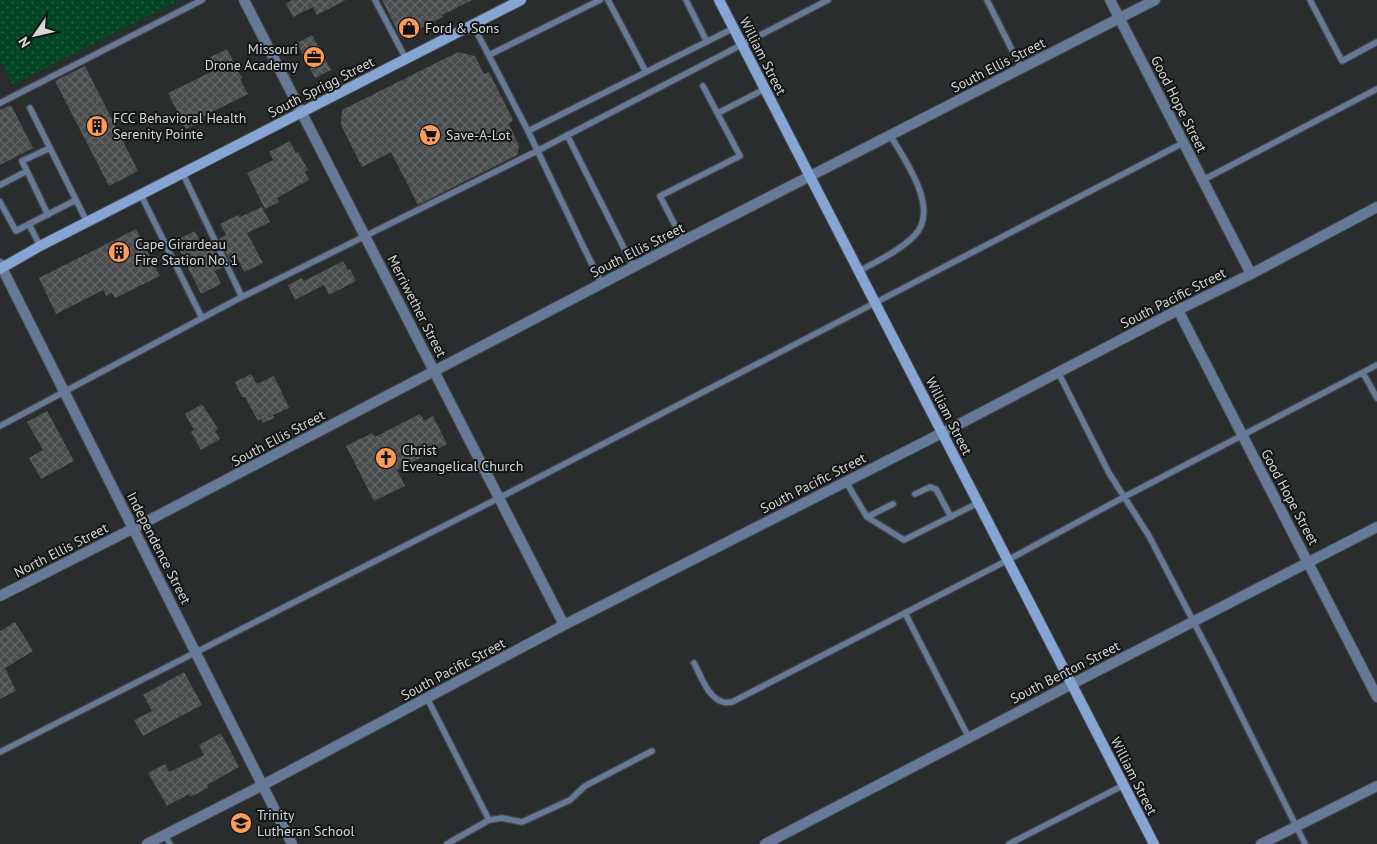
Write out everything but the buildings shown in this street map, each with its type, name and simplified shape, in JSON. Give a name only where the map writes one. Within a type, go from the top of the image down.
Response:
[{"type":"main road","name":"South Sprigg Street","points":[[1,267],[521,0]]},
{"type":"main road","name":"William Street","points":[[719,0],[1154,844]]},
{"type":"street","name":"Merriwether Street","points":[[244,0],[564,625]]},
{"type":"street","name":"Good Hope Street","points":[[1110,0],[1251,274]]},
{"type":"street","name":"South Ellis Street","points":[[134,528],[810,176],[1155,0]]},
{"type":"street","name":"South Pacific Street","points":[[147,844],[168,839],[263,785],[564,625],[942,433],[1377,207]]},
{"type":"street","name":"Independence Street","points":[[1,267],[66,392],[292,844]]},
{"type":"street","name":"Good Hope Street","points":[[1178,310],[1377,697]]},
{"type":"street","name":"South Benton Street","points":[[765,844],[1308,561],[1377,527]]},
{"type":"street","name":"North Ellis Street","points":[[0,596],[134,528]]},
{"type":"street","points":[[1261,844],[1377,786]]},
{"type":"lane","points":[[0,103],[202,0]]},
{"type":"lane","points":[[375,0],[406,59]]},
{"type":"lane","points":[[489,55],[600,0]]},
{"type":"lane","points":[[608,0],[646,72]]},
{"type":"lane","points":[[686,0],[707,42]]},
{"type":"lane","points":[[0,426],[242,297],[537,151],[828,0]]},
{"type":"lane","points":[[987,0],[1021,68]]},
{"type":"lane","points":[[1310,0],[1342,61],[1377,42]]},
{"type":"lane","points":[[473,25],[528,131],[602,284]]},
{"type":"lane","points":[[528,131],[734,28]]},
{"type":"lane","points":[[683,242],[660,196],[740,156],[703,86]]},
{"type":"lane","points":[[718,113],[765,89]]},
{"type":"lane","points":[[1202,180],[1377,89]]},
{"type":"lane","points":[[30,108],[86,222]]},
{"type":"lane","points":[[567,135],[634,268]]},
{"type":"lane","points":[[859,272],[898,249],[915,235],[923,222],[924,207],[920,191],[906,161],[890,136]]},
{"type":"lane","points":[[0,752],[499,498],[1183,143]]},
{"type":"lane","points":[[48,215],[22,161],[50,148]]},
{"type":"lane","points":[[0,185],[27,170]]},
{"type":"lane","points":[[183,174],[242,297]]},
{"type":"lane","points":[[141,195],[202,318]]},
{"type":"lane","points":[[0,202],[16,231],[76,200]]},
{"type":"lane","points":[[29,224],[40,246]]},
{"type":"lane","points":[[694,663],[708,690],[715,698],[723,702],[732,702],[905,614],[1377,365]]},
{"type":"lane","points":[[1058,372],[1108,473],[1149,536],[1305,844]]},
{"type":"lane","points":[[1363,373],[1377,398]]},
{"type":"lane","points":[[846,482],[868,517],[904,540],[978,503]]},
{"type":"lane","points":[[915,494],[930,487],[936,489],[951,517]]},
{"type":"lane","points":[[868,517],[893,504]]},
{"type":"lane","points":[[905,614],[969,738]]},
{"type":"lane","points":[[427,698],[489,820]]},
{"type":"lane","points":[[447,844],[489,820],[502,818],[522,822],[570,800],[585,786],[652,751]]},
{"type":"lane","points":[[1010,844],[1124,785]]},
{"type":"green space","points":[[0,0],[180,0],[13,85],[0,60]]},
{"type":"place","name":"Ford & Sons","points":[[409,28]]},
{"type":"place","name":"Missouri Drone Academy","points":[[314,57]]},
{"type":"place","name":"FCC Behavioral Health Serenity Pointe","points":[[97,126]]},
{"type":"place","name":"Save-A-Lot","points":[[430,135]]},
{"type":"place","name":"Cape Girardeau Fire Station No. 1","points":[[119,252]]},
{"type":"place","name":"Christ Eveangelical Church","points":[[386,458]]},
{"type":"place","name":"Trinity Lutheran School","points":[[241,823]]}]
